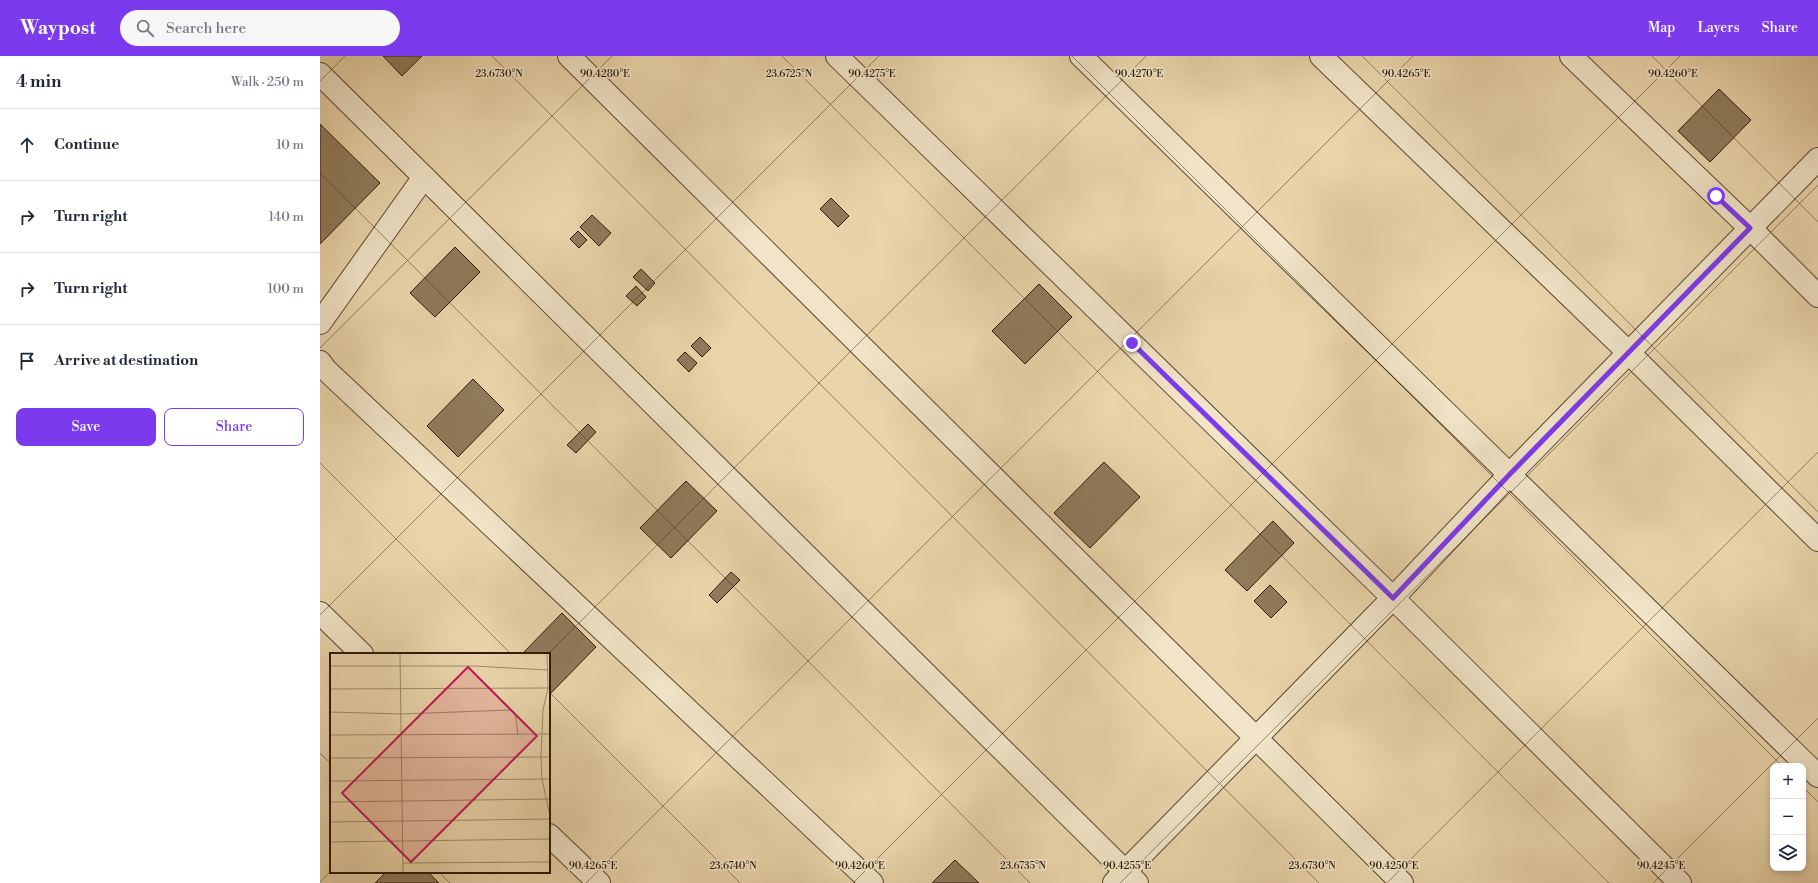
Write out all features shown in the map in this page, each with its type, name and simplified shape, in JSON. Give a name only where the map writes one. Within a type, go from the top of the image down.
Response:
[{"type":"street","points":[[569,56],[1402,883]]},
{"type":"street","points":[[837,56],[1393,598],[1680,883]]},
{"type":"street","points":[[1081,56],[1818,776]]},
{"type":"street","points":[[1321,56],[1629,353],[1818,540]]},
{"type":"street","points":[[1571,56],[1750,228],[1818,296]]},
{"type":"street","points":[[320,74],[1125,879],[1255,737],[1393,598],[1510,474],[1818,160]]},
{"type":"street","points":[[320,323],[424,177]]},
{"type":"street","points":[[320,362],[337,381],[872,883]]},
{"type":"street","points":[[320,613],[361,653]]},
{"type":"street","points":[[550,836],[598,883]]},
{"type":"building","points":[[383,56],[422,56],[402,76]]},
{"type":"building","points":[[1719,89],[1751,120],[1710,162],[1678,131]]},
{"type":"building","points":[[320,124],[380,183],[320,244]]},
{"type":"building","points":[[831,198],[849,216],[838,227],[820,209]]},
{"type":"building","points":[[592,215],[611,233],[599,246],[580,227]]},
{"type":"building","points":[[578,231],[587,240],[579,248],[570,239]]},
{"type":"building","points":[[455,247],[480,272],[435,317],[410,293]]},
{"type":"building","points":[[641,269],[655,283],[648,291],[633,277]]},
{"type":"building","points":[[1039,284],[1072,317],[1025,364],[992,331]]},
{"type":"building","points":[[636,286],[646,297],[637,306],[626,296]]},
{"type":"building","points":[[700,337],[711,348],[702,357],[691,346]]},
{"type":"building","points":[[685,352],[697,363],[689,372],[677,360]]},
{"type":"building","points":[[473,379],[504,410],[458,457],[427,426]]},
{"type":"building","points":[[588,424],[596,432],[576,453],[567,445]]},
{"type":"building","points":[[1104,462],[1140,497],[1090,548],[1054,513]]},
{"type":"building","points":[[686,481],[717,511],[671,558],[640,528]]},
{"type":"building","points":[[1273,521],[1294,543],[1247,591],[1225,570]]},
{"type":"building","points":[[731,572],[740,580],[717,603],[709,595]]},
{"type":"building","points":[[1270,585],[1287,602],[1271,618],[1254,601]]},
{"type":"building","points":[[562,613],[596,647],[550,694],[550,653],[523,653]]},
{"type":"building","points":[[955,860],[979,883],[932,883]]},
{"type":"building","points":[[385,873],[429,873],[439,883],[375,883]]},
{"type":"route","points":[[1132,343],[1393,598],[1510,474],[1750,228],[1716,196]]}]
